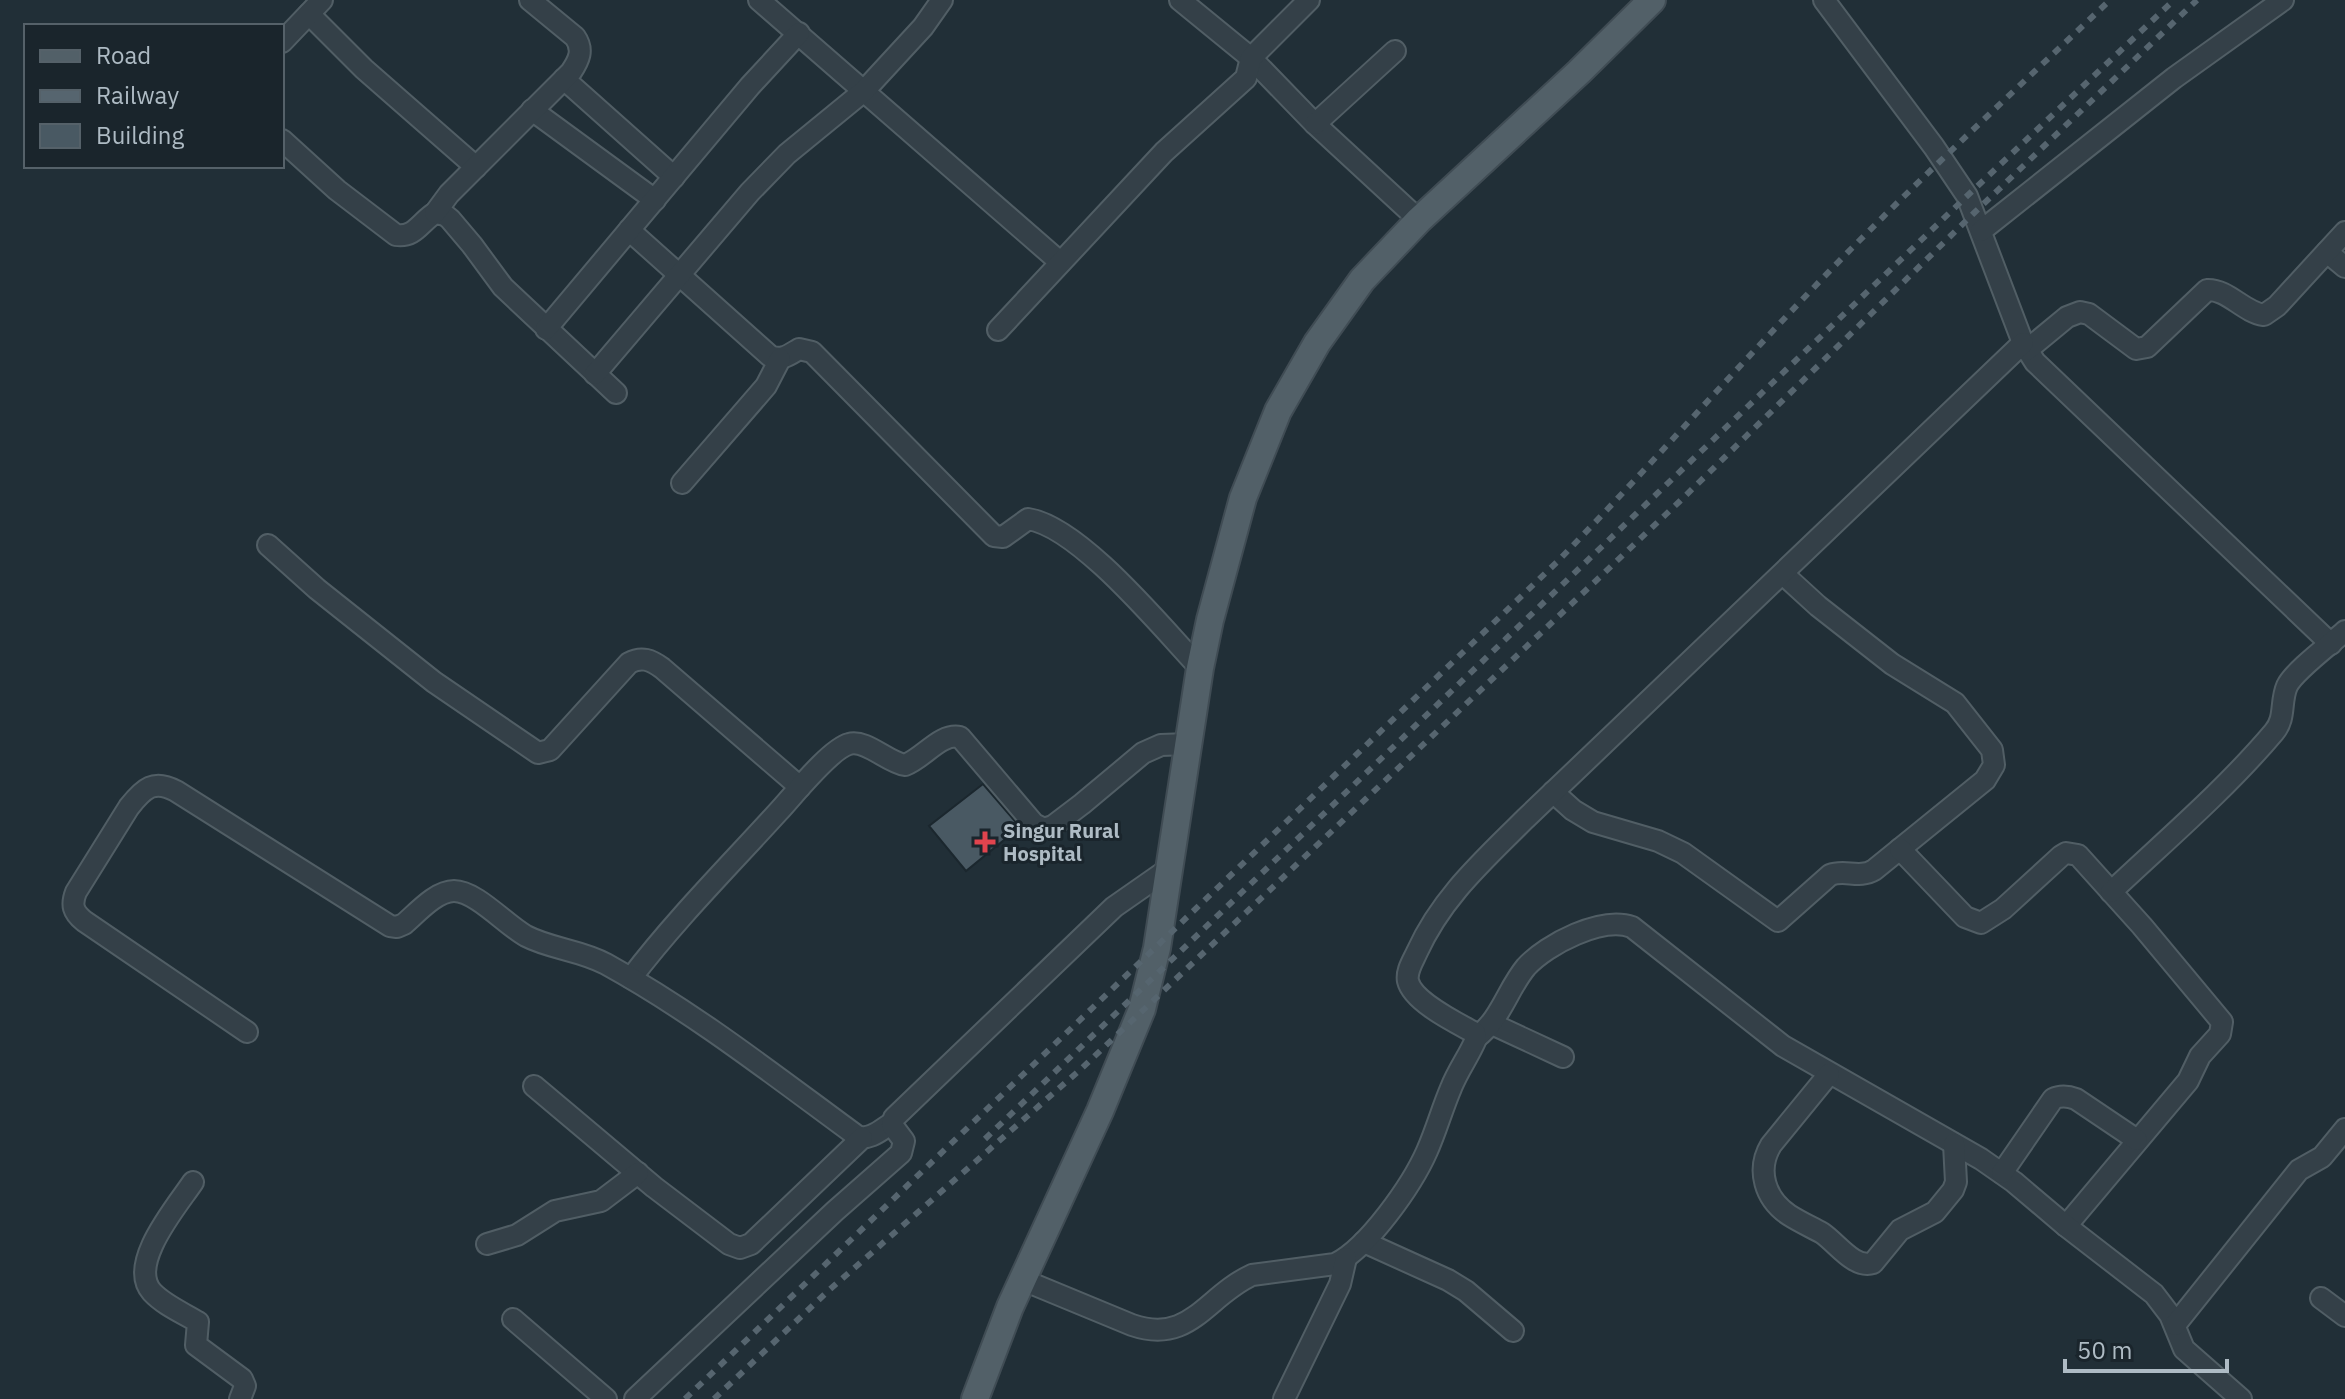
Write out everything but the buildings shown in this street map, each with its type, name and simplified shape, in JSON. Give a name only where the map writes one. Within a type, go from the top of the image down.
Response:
[{"type":"main road","points":[[975,1399],[1023,1280],[1105,1100],[1142,1009],[1157,948],[1200,668],[1232,531],[1253,468],[1278,411],[1317,343],[1362,280],[1419,220],[1652,0]]},
{"type":"street","points":[[284,142],[337,190],[396,235],[402,237],[412,233],[435,213],[576,63],[580,44],[530,0]]},
{"type":"street","points":[[759,0],[1060,262]]},
{"type":"street","points":[[595,374],[768,173],[864,91],[923,27],[942,0]]},
{"type":"street","points":[[1180,0],[1251,58],[1315,124],[1419,220]]},
{"type":"street","points":[[998,330],[1164,152],[1246,78],[1251,58],[1309,0]]},
{"type":"street","points":[[1824,0],[1967,196],[2025,346],[2053,382],[2338,637],[2287,686],[2282,717],[2275,731],[2225,784],[2111,892]]},
{"type":"street","points":[[1981,231],[2174,78],[2283,0]]},
{"type":"street","points":[[284,40],[316,7],[364,69],[476,167]]},
{"type":"street","points":[[546,329],[750,86],[799,33]]},
{"type":"street","points":[[1315,124],[1395,51]]},
{"type":"street","points":[[564,79],[674,177]]},
{"type":"street","points":[[532,110],[655,200]]},
{"type":"street","points":[[435,213],[450,219],[503,287],[616,393]]},
{"type":"street","points":[[629,230],[770,356],[780,359]]},
{"type":"street","points":[[1476,1038],[1475,1033],[1419,997],[1407,979],[1433,920],[1456,888],[1553,792],[2025,346],[2067,317],[2080,312],[2089,314],[2136,349],[2142,349],[2207,290],[2218,291],[2249,310],[2264,315],[2277,306],[2345,232]]},
{"type":"street","points":[[2327,252],[2345,267]]},
{"type":"street","points":[[682,483],[770,381],[780,359],[799,349],[812,352],[994,536],[1003,537],[1028,519],[1058,531],[1080,545],[1200,668]]},
{"type":"street","points":[[268,545],[317,589],[434,682],[538,753],[550,750],[629,663],[642,659],[662,668],[800,787]]},
{"type":"street","points":[[1553,792],[1593,822],[1658,841],[1683,853],[1778,921],[1835,872],[1861,876],[1869,874],[1985,780],[1994,765],[1992,750],[1955,703],[1892,664],[1783,574]]},
{"type":"street","points":[[631,978],[676,920],[800,787],[848,744],[860,744],[905,765],[947,737],[956,736],[965,741],[1034,824],[1048,829],[1143,753],[1161,745],[1188,744]]},
{"type":"street","points":[[247,1032],[84,921],[74,911],[76,892],[129,807],[137,796],[152,785],[160,784],[176,791],[390,926],[404,924],[445,892],[462,892],[528,937],[593,958],[694,1016],[862,1138]]},
{"type":"street","points":[[1900,849],[1965,917],[1975,922],[1987,921],[2003,909],[2066,853],[2078,855],[2223,1026],[2220,1034],[2200,1056],[2188,1081],[2066,1226]]},
{"type":"street","points":[[534,1086],[638,1173],[729,1244],[740,1248],[751,1244],[862,1138],[892,1123],[1114,907],[1167,870]]},
{"type":"street","points":[[1023,1280],[1146,1330],[1167,1331],[1188,1321],[1240,1280],[1252,1275],[1335,1264],[1346,1258],[1364,1242],[1396,1202],[1421,1164],[1451,1086],[1476,1038],[1492,1024],[1519,978],[1533,961],[1582,932],[1602,924],[1622,923],[1641,932],[1763,1032],[1829,1074],[2002,1173],[2154,1294],[2164,1306],[2181,1344],[2190,1356],[2241,1399]]},
{"type":"street","points":[[1492,1024],[1563,1057]]},
{"type":"street","points":[[1829,1074],[1771,1145],[1766,1153],[1763,1176],[1772,1199],[1781,1209],[1823,1234],[1860,1263],[1873,1263],[1900,1230],[1929,1216],[1947,1198],[1956,1182],[1954,1144]]},
{"type":"street","points":[[2002,1173],[2058,1096],[2076,1099],[2137,1140]]},
{"type":"street","points":[[635,1399],[901,1153],[904,1141],[892,1123]]},
{"type":"street","points":[[2175,1325],[2299,1170],[2322,1157],[2344,1133]]},
{"type":"street","points":[[487,1244],[517,1235],[555,1211],[601,1201],[638,1173]]},
{"type":"street","points":[[193,1182],[149,1250],[145,1278],[153,1293],[198,1322],[196,1345],[242,1379],[245,1386],[240,1399]]},
{"type":"street","points":[[1364,1242],[1448,1280],[1466,1291],[1513,1331]]},
{"type":"street","points":[[1284,1399],[1340,1284],[1346,1258]]},
{"type":"street","points":[[2321,1298],[2345,1316]]},
{"type":"street","points":[[513,1319],[606,1399]]},
{"type":"railway","points":[[685,1399],[1557,562],[1852,248],[2110,0]]},
{"type":"railway","points":[[985,1139],[2174,0]]},
{"type":"railway","points":[[714,1399],[827,1292],[1081,1069],[1680,501],[2197,0]]},
{"type":"place","name":"Singur Rural Hospital","points":[[985,842]]}]
